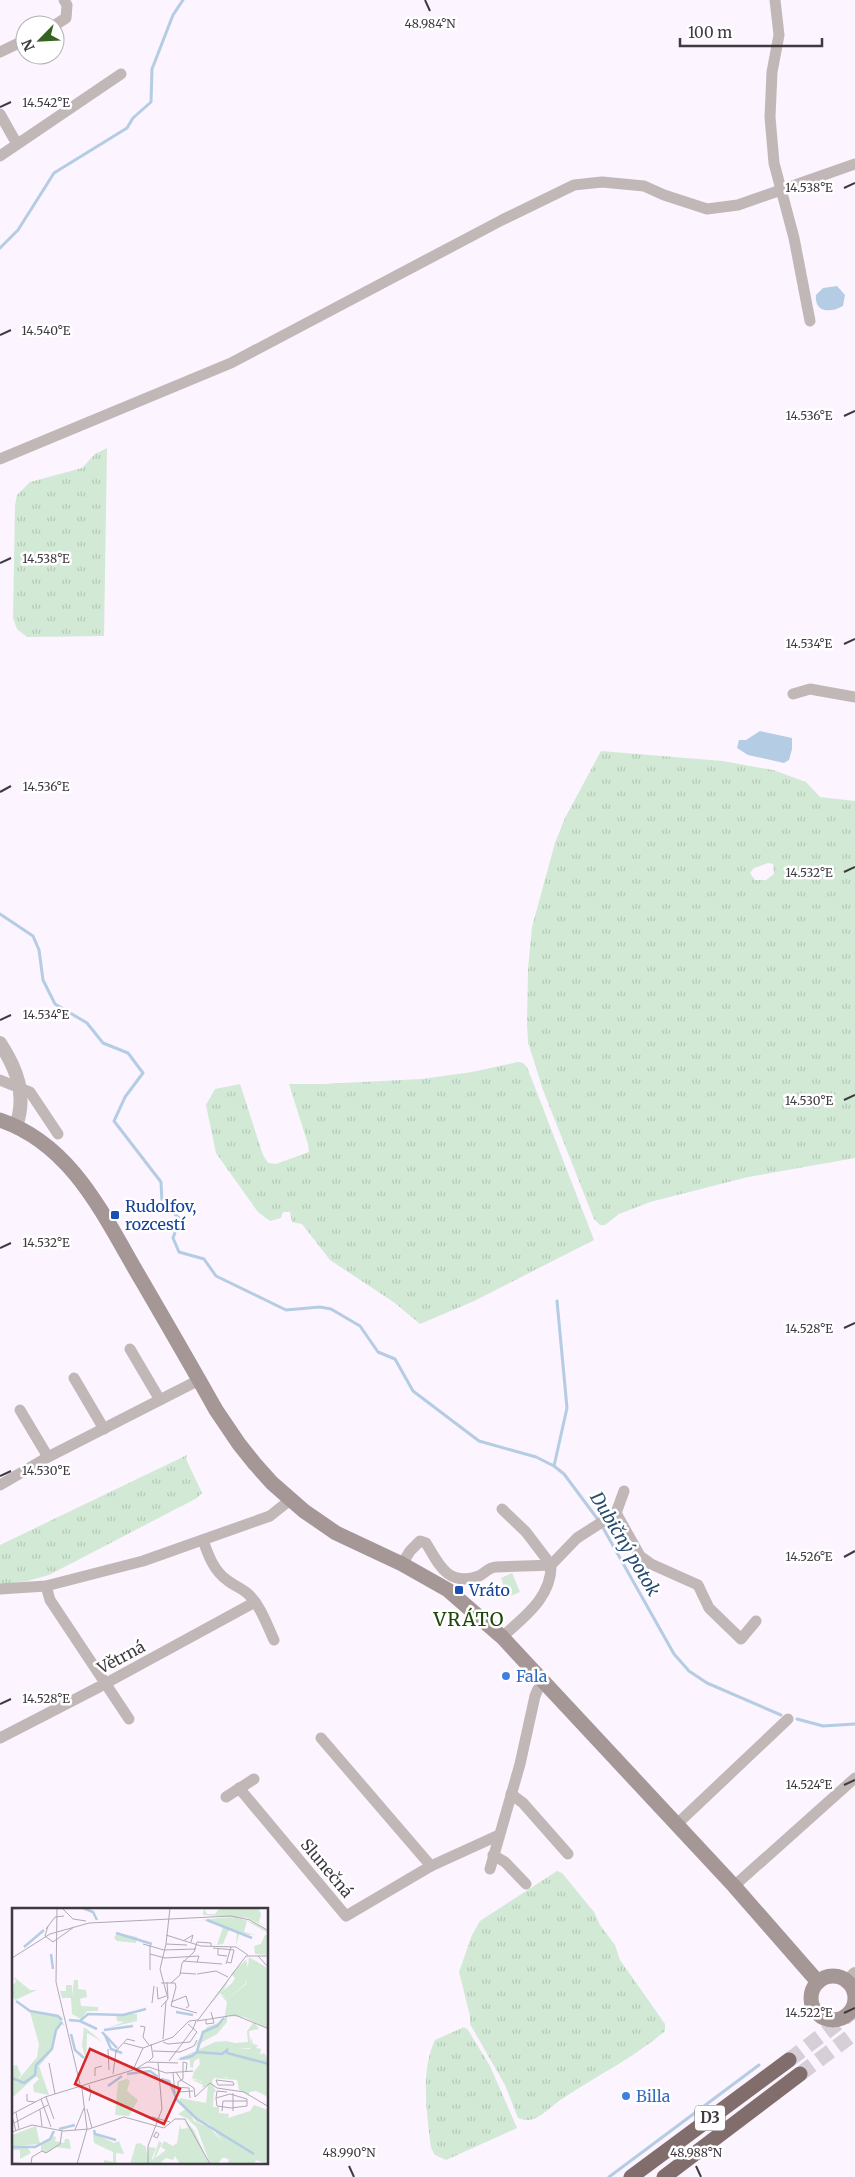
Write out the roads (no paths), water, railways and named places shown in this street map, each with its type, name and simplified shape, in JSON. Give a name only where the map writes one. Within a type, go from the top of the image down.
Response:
[{"type":"highway","name":"D3","points":[[631,2177],[789,2060]]},
{"type":"highway","name":"D3","points":[[664,2177],[800,2074]]},
{"type":"main road","points":[[0,1120],[35,1136],[55,1151],[82,1180],[199,1380],[239,1444],[272,1483],[290,1500],[336,1533],[402,1564],[448,1590],[502,1637],[734,1886],[818,1982]]},
{"type":"main road","points":[[836,1976],[851,1978],[854,2002],[851,2020],[832,2020],[819,2015],[811,2002],[811,1995],[818,1982],[823,1978],[836,1976]]},
{"type":"street","points":[[64,0],[67,5],[65,19]]},
{"type":"street","points":[[775,0],[778,35],[772,72],[770,117],[774,163],[794,238],[810,321]]},
{"type":"street","points":[[0,52],[15,45]]},
{"type":"street","points":[[0,156],[121,74]]},
{"type":"street","points":[[0,114],[17,144]]},
{"type":"street","points":[[0,460],[231,363],[502,220],[574,185],[602,182],[644,186],[664,195],[707,209],[738,204],[855,164]]},
{"type":"street","points":[[793,694],[810,689],[855,696]]},
{"type":"street","points":[[0,1043],[15,1070],[20,1087],[22,1104],[16,1126]]},
{"type":"street","points":[[0,1080],[30,1092],[36,1098],[58,1134]]},
{"type":"street","points":[[130,1349],[160,1400]]},
{"type":"street","points":[[74,1378],[104,1429]]},
{"type":"street","points":[[0,1485],[48,1457],[199,1380]]},
{"type":"street","points":[[20,1410],[48,1457]]},
{"type":"street","points":[[402,1564],[410,1551],[420,1541],[426,1543],[442,1571],[460,1579],[480,1575],[496,1567],[516,1568],[551,1565],[577,1538],[616,1513],[624,1491]]},
{"type":"street","points":[[0,1589],[46,1586],[143,1561],[270,1516],[290,1500]]},
{"type":"street","points":[[502,1509],[526,1532],[551,1565],[552,1578],[546,1593],[525,1617],[502,1637]]},
{"type":"street","points":[[616,1513],[640,1556],[650,1564],[698,1585],[709,1608],[741,1639],[756,1620]]},
{"type":"street","points":[[203,1540],[208,1556],[225,1579],[248,1593],[256,1602],[274,1640]]},
{"type":"street","points":[[46,1586],[50,1600],[129,1719]]},
{"type":"street","name":"Větrná","points":[[0,1738],[105,1684],[256,1602]]},
{"type":"street","points":[[490,1869],[496,1856],[499,1834],[511,1794],[535,1696],[545,1681]]},
{"type":"street","points":[[676,1825],[788,1719]]},
{"type":"street","points":[[321,1738],[431,1866]]},
{"type":"street","points":[[734,1886],[855,1778]]},
{"type":"street","points":[[226,1796],[254,1779]]},
{"type":"street","name":"Slunečná","points":[[239,1788],[346,1916],[431,1866],[499,1834]]},
{"type":"street","points":[[511,1794],[523,1803],[568,1854]]},
{"type":"street","points":[[496,1856],[526,1884]]},
{"type":"water","points":[[837,286],[845,295],[843,306],[833,310],[820,308],[816,301],[816,295],[823,288]]},
{"type":"water","points":[[760,731],[792,738],[789,760],[784,763],[748,755],[737,748],[739,740],[746,740]]},
{"type":"waterway","name":"Dubičný potok","points":[[0,248],[18,230],[54,173],[127,128],[133,118],[151,102],[152,69],[173,15],[183,0]]},
{"type":"waterway","name":"Dubičný potok","points":[[0,914],[33,936],[39,950],[43,980],[55,1004],[87,1023],[103,1043],[128,1053],[143,1073],[125,1097],[114,1121],[161,1182],[162,1202],[180,1219],[173,1238],[179,1252],[204,1259],[216,1276],[286,1310],[320,1307],[331,1309],[360,1326],[378,1352],[395,1359],[413,1391],[479,1441],[536,1457],[554,1466],[564,1474],[599,1521]]},
{"type":"waterway","points":[[554,1466],[567,1408],[557,1301]]},
{"type":"waterway","name":"Dubičný potok","points":[[602,1526],[674,1654],[689,1671],[707,1683],[781,1715]]},
{"type":"waterway","name":"Dubičný potok","points":[[797,1719],[823,1726],[855,1724]]},
{"type":"waterway","points":[[609,2177],[759,2065]]},
{"type":"tunnel","points":[[789,2060],[855,2010]]},
{"type":"tunnel","points":[[800,2074],[855,2033]]},
{"type":"place","name":"Rudolfov, rozcestí","points":[[115,1215]]},
{"type":"place","name":"Vráto","points":[[459,1590]]},
{"type":"place","name":"Fala","points":[[506,1676]]},
{"type":"place","name":"Billa","points":[[626,2096]]},
{"type":"district","name":"VRÁTO","points":[[469,1619]]}]
